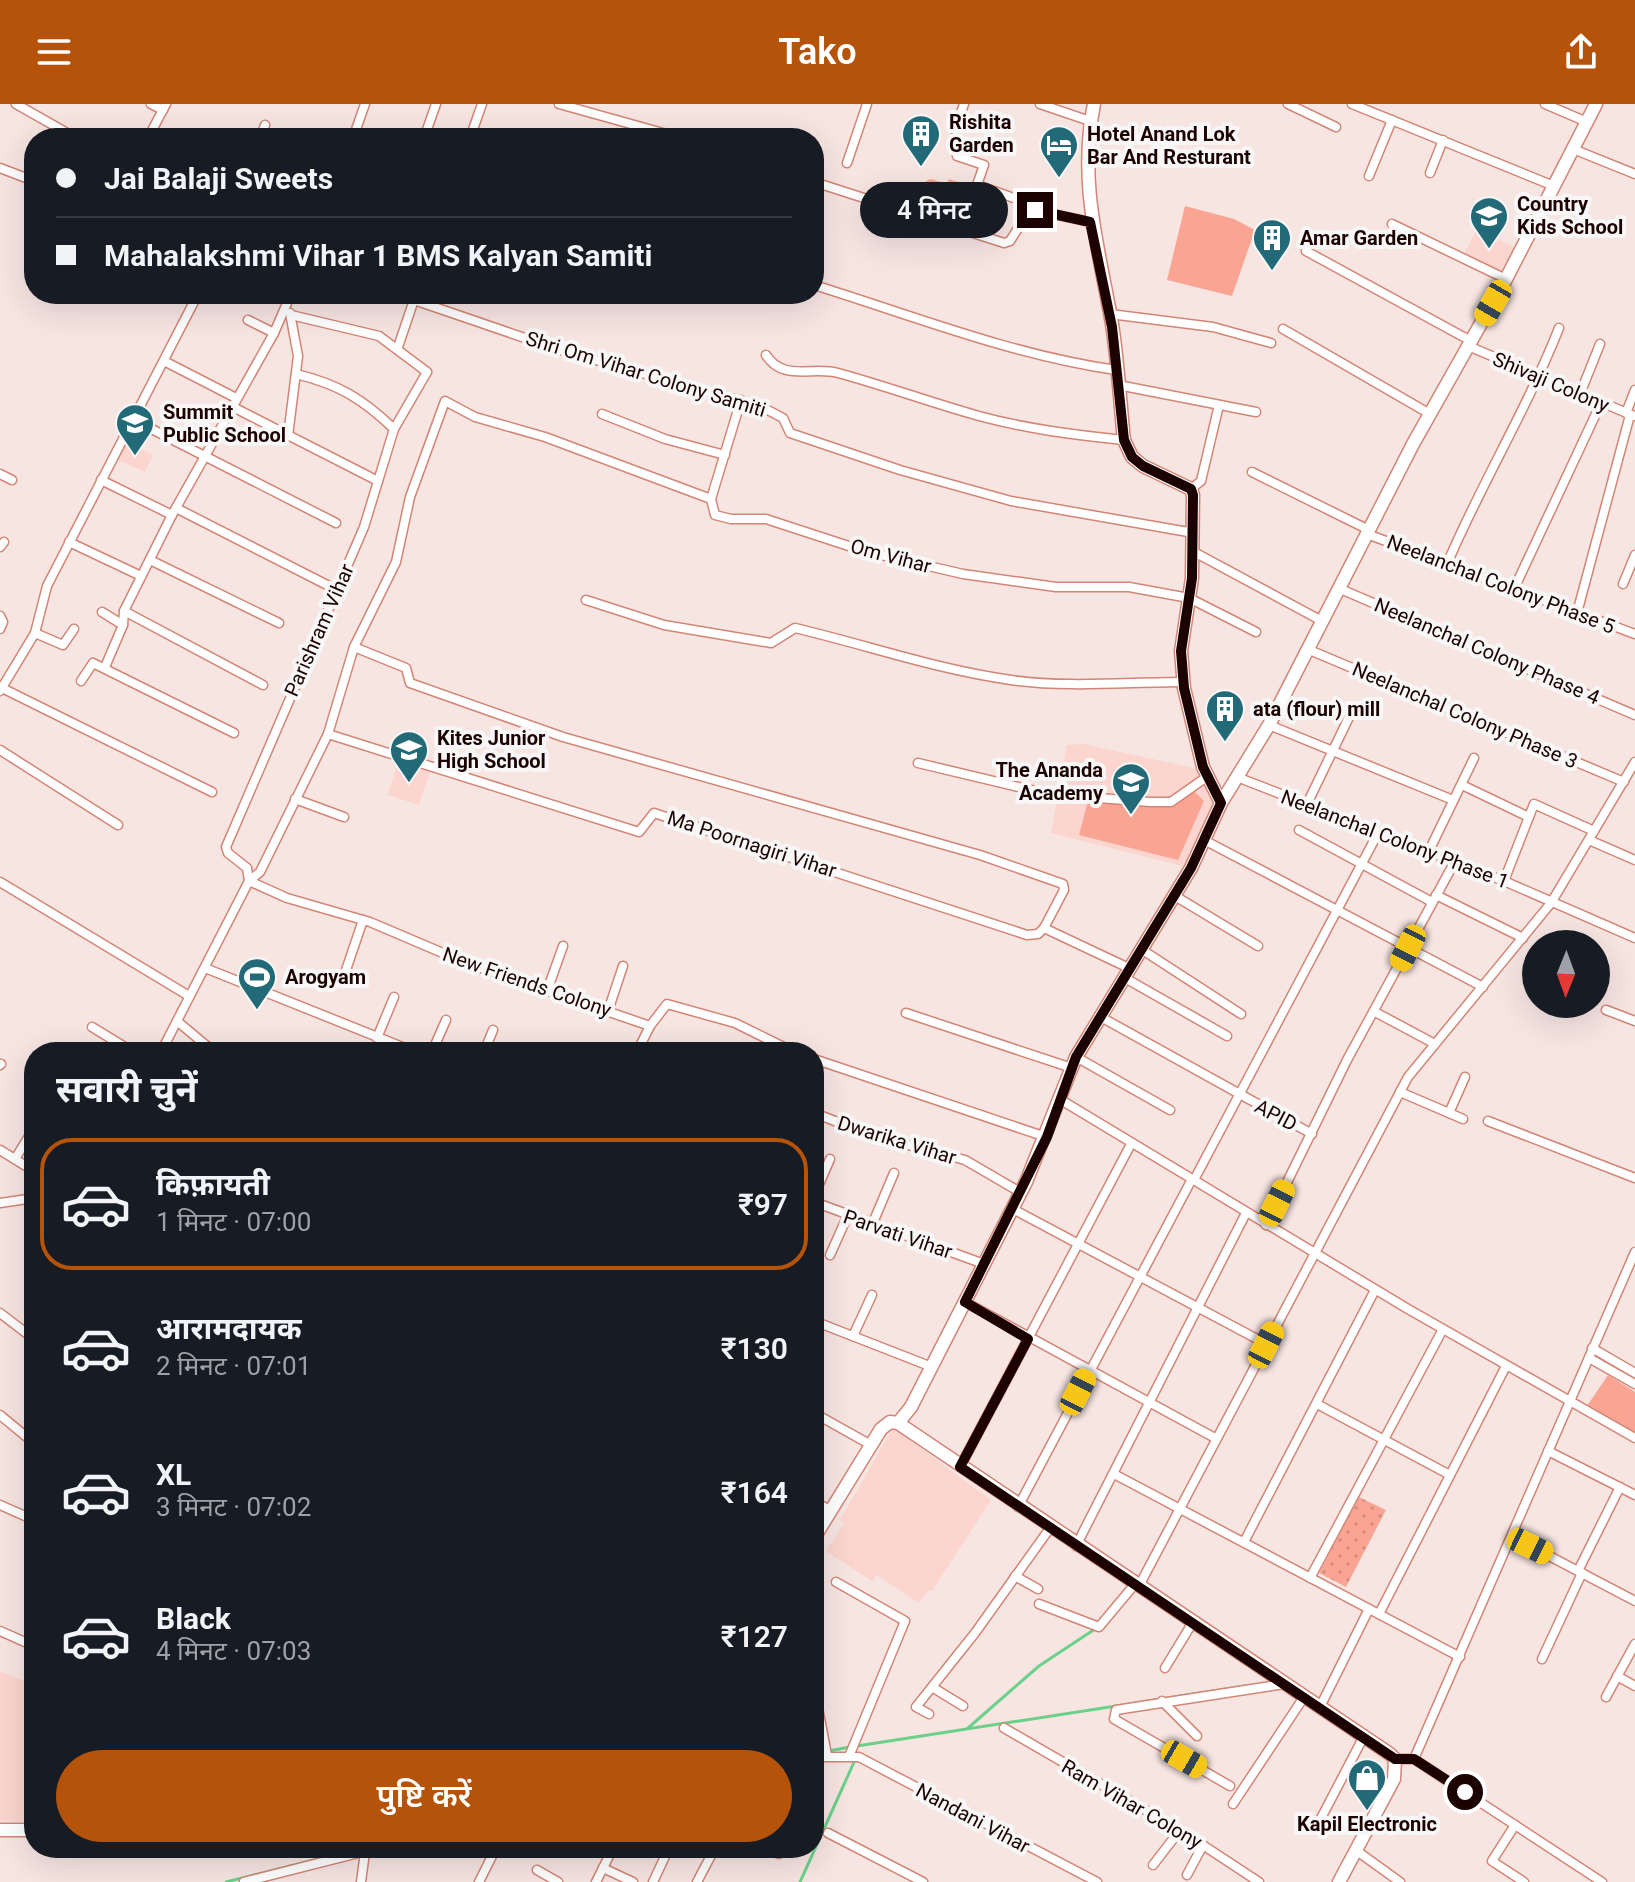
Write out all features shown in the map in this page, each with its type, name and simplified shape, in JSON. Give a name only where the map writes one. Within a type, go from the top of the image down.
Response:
[{"type":"street","points":[[16,104],[58,128]]},
{"type":"street","points":[[151,104],[164,107],[153,128]]},
{"type":"street","points":[[357,128],[365,104]]},
{"type":"street","points":[[428,128],[436,104]]},
{"type":"street","points":[[474,128],[482,104]]},
{"type":"street","points":[[559,104],[637,128]]},
{"type":"street","points":[[847,163],[867,104]]},
{"type":"street","points":[[955,130],[964,104]]},
{"type":"street","points":[[1040,104],[1090,121]]},
{"type":"street","points":[[1094,104],[1090,121],[1090,222],[1110,314],[1124,440],[1132,457],[1143,466],[1191,489]]},
{"type":"street","points":[[1288,104],[1336,127]]},
{"type":"street","points":[[1352,104],[1554,186]]},
{"type":"street","points":[[1545,104],[1587,122]]},
{"type":"street","points":[[898,1423],[932,1367],[1020,1192],[1047,1137],[1074,1062],[1098,1016],[1144,951],[1221,803],[1269,725],[1338,588],[1506,279],[1596,104]]},
{"type":"street","points":[[1369,176],[1392,120]]},
{"type":"street","points":[[1430,173],[1443,140]]},
{"type":"street","points":[[1573,149],[1635,174]]},
{"type":"street","points":[[824,185],[1004,243],[1010,241],[1023,226],[1029,211],[1025,202],[977,185],[984,165],[957,156]]},
{"type":"street","points":[[0,168],[24,177]]},
{"type":"street","points":[[1029,211],[1090,222]]},
{"type":"street","points":[[1392,224],[1506,279]]},
{"type":"street","name":"Shivaji Colony","points":[[1306,251],[1469,344],[1630,415]]},
{"type":"street","points":[[824,288],[1061,362],[1116,370]]},
{"type":"street","points":[[193,304],[47,586],[35,633],[1,690],[212,792]]},
{"type":"street","points":[[288,436],[297,348],[290,304]]},
{"type":"street","points":[[289,312],[368,332],[398,347],[413,304]]},
{"type":"street","name":"Shri Om Vihar Colony Samiti","points":[[434,304],[557,349],[741,400],[783,418],[790,433],[900,470],[1046,509],[1194,533]]},
{"type":"street","points":[[105,667],[123,625],[124,611],[174,511],[234,402],[289,312]]},
{"type":"street","points":[[1110,314],[1213,327],[1271,343]]},
{"type":"street","points":[[248,320],[274,333]]},
{"type":"street","points":[[1447,564],[1485,479],[1539,377],[1559,328]]},
{"type":"street","points":[[1283,329],[1430,414]]},
{"type":"street","points":[[1580,394],[1600,344]]},
{"type":"street","name":"Parishram Vihar","points":[[249,881],[247,868],[228,853],[226,847],[364,527],[394,429],[427,372],[398,347]]},
{"type":"street","points":[[766,355],[789,372],[824,369],[978,416],[1033,429],[1124,440]]},
{"type":"street","points":[[164,361],[288,436],[378,481]]},
{"type":"street","points":[[296,374],[341,387],[373,408],[394,429]]},
{"type":"street","points":[[1118,385],[1256,412]]},
{"type":"street","points":[[1577,613],[1635,390]]},
{"type":"street","points":[[166,1042],[249,881],[260,872],[328,734],[354,647],[396,562],[410,497],[445,401],[475,417],[545,437],[711,499],[741,400]]},
{"type":"street","points":[[1514,589],[1601,403]]},
{"type":"street","points":[[1191,489],[1201,481],[1219,405]]},
{"type":"street","points":[[602,414],[665,439],[725,455]]},
{"type":"street","points":[[132,419],[336,523]]},
{"type":"street","name":"Neelanchal Colony Phase 5","points":[[1252,472],[1368,532],[1635,634]]},
{"type":"street","points":[[0,474],[12,480]]},
{"type":"street","points":[[101,480],[174,511],[335,589]]},
{"type":"street","points":[[1191,489],[1194,552],[1181,651],[1184,682],[1208,776],[1221,803]]},
{"type":"street","name":"Om Vihar","points":[[711,499],[712,510],[721,517],[766,519],[905,562],[1025,584],[1118,586],[1189,598]]},
{"type":"street","points":[[69,542],[141,576]]},
{"type":"street","points":[[1194,552],[1322,621]]},
{"type":"street","points":[[1623,584],[1635,555]]},
{"type":"street","points":[[150,560],[279,623]]},
{"type":"street","name":"Neelanchal Colony Phase 4","points":[[1338,588],[1635,715]]},
{"type":"street","points":[[1189,598],[1256,632]]},
{"type":"street","points":[[586,600],[664,625],[771,643],[795,628],[933,664],[1011,680],[1054,683],[1184,682]]},
{"type":"street","points":[[124,611],[263,685]]},
{"type":"street","points":[[102,612],[123,625]]},
{"type":"street","points":[[0,616],[3,622],[0,629]]},
{"type":"street","points":[[35,633],[63,645],[74,629]]},
{"type":"street","points":[[354,647],[406,668],[410,683],[563,737],[980,855],[1063,884],[1064,890],[1044,928]]},
{"type":"street","name":"Neelanchal Colony Phase 3","points":[[1307,649],[1629,780]]},
{"type":"street","points":[[81,681],[93,663],[105,667],[234,733]]},
{"type":"street","points":[[1307,804],[1353,709]]},
{"type":"street","points":[[1269,725],[1453,800]]},
{"type":"street","name":"Ma Poornagiri Vihar","points":[[328,734],[639,832],[654,813],[1027,935],[1038,934],[1044,928],[1128,974],[1227,1036]]},
{"type":"street","points":[[0,750],[118,825]]},
{"type":"street","points":[[1428,853],[1474,758]]},
{"type":"street","points":[[1529,930],[1551,903],[1629,780],[1635,762]]},
{"type":"street","points":[[918,763],[1048,794],[1150,802],[1171,802],[1208,776]]},
{"type":"street","name":"Neelanchal Colony Phase 1","points":[[1237,777],[1504,881],[1635,938]]},
{"type":"street","points":[[1462,785],[1529,817]]},
{"type":"street","points":[[295,799],[344,817]]},
{"type":"street","points":[[1504,881],[1534,804],[1594,831]]},
{"type":"street","points":[[1299,830],[1434,899],[1522,938]]},
{"type":"street","points":[[1018,1507],[1139,1275],[1240,1096],[1378,833]]},
{"type":"street","points":[[1204,840],[1483,987]]},
{"type":"street","points":[[1589,840],[1635,860]]},
{"type":"street","points":[[1266,1225],[1454,863]]},
{"type":"street","name":"New Friends Colony","points":[[249,881],[287,898],[363,920],[547,991],[650,1026]]},
{"type":"street","points":[[0,882],[189,996]]},
{"type":"street","points":[[1175,896],[1258,946]]},
{"type":"street","points":[[346,970],[363,920]]},
{"type":"street","points":[[1039,1604],[1099,1627],[1137,1585],[1400,1092],[1435,1044],[1522,939]]},
{"type":"street","points":[[547,991],[563,946]]},
{"type":"street","points":[[1144,951],[1241,1014]]},
{"type":"street","points":[[608,1011],[623,966]]},
{"type":"street","points":[[205,968],[388,1042]]},
{"type":"street","points":[[377,1038],[394,997]]},
{"type":"street","points":[[642,1042],[667,1004],[735,1023],[774,1042]]},
{"type":"street","points":[[1375,1012],[1435,1044]]},
{"type":"street","points":[[1610,1012],[1635,1021]]},
{"type":"street","points":[[906,1013],[1074,1062],[1170,1110]]},
{"type":"street","name":"APID","points":[[1098,1016],[1312,1134]]},
{"type":"street","points":[[436,1042],[446,1020]]},
{"type":"street","points":[[177,1021],[202,1042]]},
{"type":"street","points":[[92,1027],[117,1042]]},
{"type":"street","points":[[488,1042],[493,1030]]},
{"type":"street","points":[[824,1062],[964,1106],[1047,1137]]},
{"type":"street","points":[[1449,1113],[1465,1077]]},
{"type":"street","points":[[1400,1092],[1463,1119]]},
{"type":"street","points":[[1061,1100],[1375,1290],[1635,1438]]},
{"type":"street","name":"Dwarika Vihar","points":[[824,1117],[874,1136],[965,1160],[1020,1192]]},
{"type":"street","points":[[1488,1121],[1635,1178]]},
{"type":"street","points":[[15,1159],[24,1144]]},
{"type":"street","points":[[960,1467],[1131,1144]]},
{"type":"street","points":[[0,1150],[24,1165]]},
{"type":"street","points":[[824,1174],[830,1159]]},
{"type":"street","points":[[872,1225],[894,1173]]},
{"type":"street","points":[[0,1203],[24,1199]]},
{"type":"street","name":"Parvati Vihar","points":[[824,1204],[847,1217],[984,1264]]},
{"type":"street","points":[[1011,1208],[1259,1340]]},
{"type":"street","points":[[1076,1546],[1246,1213]]},
{"type":"street","points":[[830,1255],[847,1217]]},
{"type":"street","points":[[1414,1759],[1635,1252]]},
{"type":"street","points":[[1244,1542],[1375,1290]]},
{"type":"street","points":[[853,1336],[872,1295]]},
{"type":"street","points":[[965,1302],[1215,1438]]},
{"type":"street","points":[[0,1313],[24,1331]]},
{"type":"street","points":[[824,1325],[932,1367]]},
{"type":"street","points":[[1310,1578],[1443,1329]]},
{"type":"street","points":[[1590,1353],[1635,1373]]},
{"type":"street","points":[[1590,1353],[1635,1384]]},
{"type":"street","points":[[1379,1614],[1506,1366]]},
{"type":"street","points":[[1317,1404],[1450,1475]]},
{"type":"street","points":[[0,1415],[24,1435]]},
{"type":"street","points":[[824,1419],[871,1445]]},
{"type":"street","points":[[824,1522],[881,1429],[890,1422],[898,1423],[1395,1759],[1414,1759],[1602,1882]]},
{"type":"street","points":[[1548,1451],[1635,1495]]},
{"type":"street","points":[[1114,1474],[1460,1657]]},
{"type":"street","points":[[1542,1659],[1620,1487]]},
{"type":"street","points":[[0,1505],[24,1516]]},
{"type":"street","points":[[824,1507],[831,1510]]},
{"type":"street","points":[[929,1714],[916,1707],[1050,1528]]},
{"type":"street","points":[[1513,1537],[1635,1601]]},
{"type":"street","points":[[1015,1576],[1038,1589]]},
{"type":"street","points":[[824,1753],[852,1749],[905,1621],[836,1582]]},
{"type":"street","points":[[1320,1707],[1369,1609]]},
{"type":"street","points":[[1165,1668],[1193,1622]]},
{"type":"street","points":[[0,1631],[24,1642]]},
{"type":"street","points":[[1606,1697],[1635,1644]]},
{"type":"street","points":[[1617,1676],[1635,1686]]},
{"type":"street","points":[[1230,1786],[1114,1719],[1116,1710],[1284,1684]]},
{"type":"street","points":[[932,1687],[963,1706]]},
{"type":"street","points":[[1233,1804],[1304,1697]]},
{"type":"street","points":[[1162,1701],[1197,1736]]},
{"type":"street","name":"Ram Vihar Colony","points":[[1004,1728],[1180,1830],[1259,1882]]},
{"type":"street","points":[[1318,1824],[1364,1736]]},
{"type":"street","points":[[824,1737],[827,1752]]},
{"type":"street","name":"Nandani Vihar","points":[[852,1749],[1097,1882]]},
{"type":"street","points":[[1339,1882],[1394,1779],[1395,1759]]},
{"type":"street","points":[[1515,1825],[1492,1861],[1524,1882]]},
{"type":"street","points":[[0,1830],[24,1830]]},
{"type":"street","points":[[1153,1865],[1180,1830]]},
{"type":"street","points":[[828,1833],[923,1882]]},
{"type":"street","points":[[1187,1875],[1203,1845]]},
{"type":"street","points":[[1357,1851],[1400,1882]]},
{"type":"street","points":[[244,1882],[339,1858]]},
{"type":"street","points":[[361,1882],[364,1858]]},
{"type":"street","points":[[479,1882],[491,1858]]},
{"type":"street","points":[[596,1882],[608,1858]]},
{"type":"street","points":[[653,1882],[664,1858]]},
{"type":"street","points":[[697,1882],[710,1858]]},
{"type":"street","points":[[603,1868],[633,1882]]},
{"type":"street","points":[[290,1882],[291,1869]]},
{"type":"street","points":[[537,1870],[558,1882]]},
{"type":"shaded area","points":[[931,179],[947,184],[949,179],[974,187],[967,204],[923,191],[926,181]]},
{"type":"shaded area","points":[[1185,206],[1234,219],[1255,230],[1232,296],[1167,280]]},
{"type":"shaded area","name":"Country Kids School","points":[[1477,229],[1514,247],[1502,272],[1464,254]]},
{"type":"shaded area","name":"Summit Public School","points":[[126,442],[153,455],[145,472],[116,459]]},
{"type":"shaded area","name":"The Ananda Academy","points":[[1083,744],[1199,769],[1203,787],[1207,787],[1214,799],[1186,867],[1051,833],[1067,745]]},
{"type":"shaded area","name":"Kites Junior High School","points":[[398,762],[430,772],[419,805],[388,795]]},
{"type":"shaded area","points":[[1195,792],[1204,801],[1178,860],[1079,835],[1089,797],[1155,805]]},
{"type":"shaded area","points":[[1608,1375],[1635,1392],[1635,1435],[1587,1406]]},
{"type":"shaded area","points":[[893,1428],[991,1500],[932,1591],[929,1590],[919,1603],[877,1575],[872,1581],[826,1551],[845,1522],[840,1520]]},
{"type":"shaded area","points":[[1359,1497],[1386,1510],[1346,1587],[1319,1573]]},
{"type":"shaded area","points":[[0,1671],[24,1681],[24,1822],[0,1821]]},
{"type":"waterway","points":[[968,1728],[1039,1666],[1095,1629]]},
{"type":"waterway","points":[[857,1746],[1245,1686]]},
{"type":"waterway","points":[[824,1752],[850,1747]]},
{"type":"waterway","points":[[824,1829],[855,1760]]},
{"type":"waterway","points":[[226,1882],[322,1858]]},
{"type":"waterway","points":[[800,1882],[811,1858]]},
{"type":"place","name":"Rishita Garden","points":[[921,168]]},
{"type":"place","name":"Hotel Anand Lok Bar And Resturant","points":[[1059,179]]},
{"type":"place","name":"Country Kids School","points":[[1489,250]]},
{"type":"place","name":"Amar Garden","points":[[1272,272]]},
{"type":"place","name":"Summit Public School","points":[[135,457]]},
{"type":"place","name":"ata (flour) mill","points":[[1225,743]]},
{"type":"place","name":"Kites Junior High School","points":[[409,784]]},
{"type":"place","name":"The Ananda Academy","points":[[1131,816]]},
{"type":"place","name":"Arogyam","points":[[257,1011]]},
{"type":"place","name":"Kapil Electronic","points":[[1367,1812]]},
{"type":"route","points":[[1035,210],[1090,222],[1112,327],[1124,440],[1132,457],[1143,466],[1191,489],[1193,495],[1192,578],[1181,651],[1184,688],[1203,767],[1221,803],[1191,868],[1144,951],[1109,998],[1076,1057],[1047,1137],[965,1302],[1028,1339],[960,1467],[1395,1759],[1414,1759],[1465,1792]]}]
